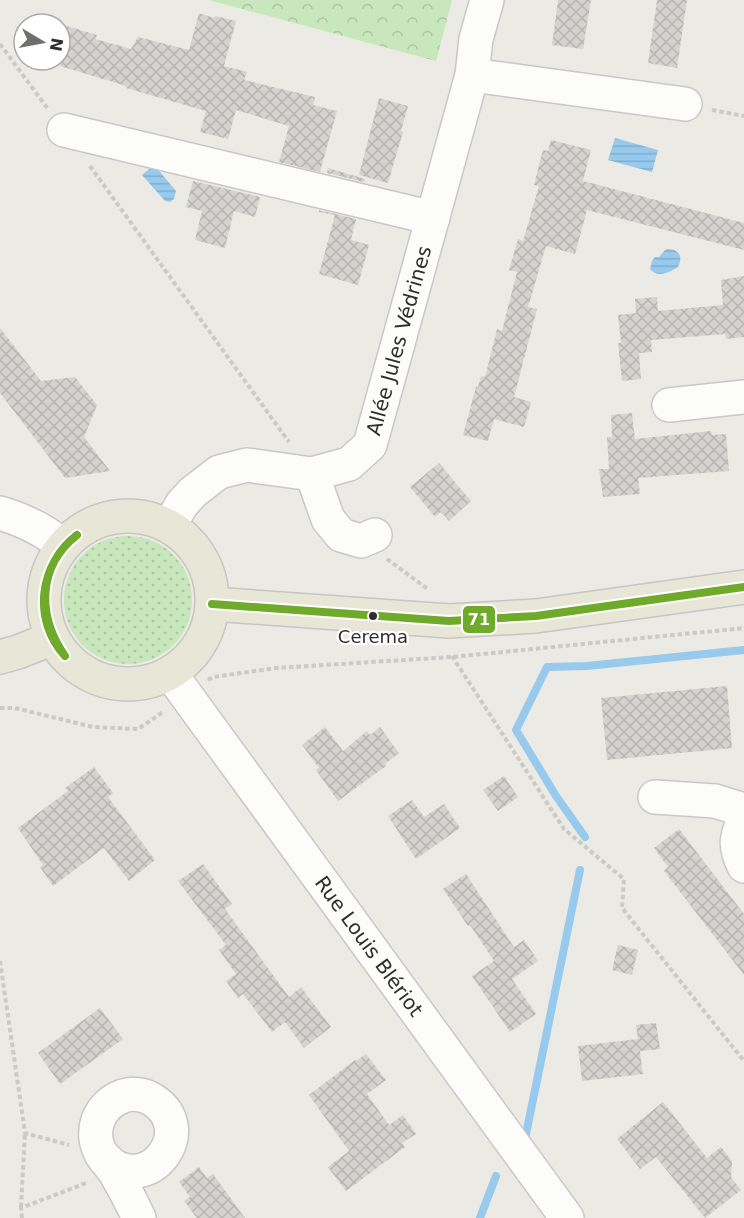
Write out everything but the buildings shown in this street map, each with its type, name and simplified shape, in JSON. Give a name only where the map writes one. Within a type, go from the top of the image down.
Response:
[{"type":"main road","points":[[113,517],[142,517],[169,526],[188,540],[202,559],[210,581],[212,604],[206,631],[178,684],[145,682],[118,684],[91,676],[69,660],[53,638],[45,615],[44,590],[51,567],[63,546],[85,527],[113,517]]},
{"type":"main road","points":[[212,604],[449,621],[536,616],[744,587]]},
{"type":"main road","points":[[0,657],[53,638]]},
{"type":"street","name":"Allée Jules Védrines","points":[[169,526],[182,504],[193,492],[219,472],[247,465],[312,474],[349,464],[370,445],[472,75],[476,39],[487,0]]},
{"type":"street","points":[[472,75],[685,104]]},
{"type":"street","name":"Allée Jules Védrines","points":[[64,130],[433,218]]},
{"type":"street","points":[[669,405],[744,398]]},
{"type":"street","points":[[312,474],[328,519],[341,535],[368,538]]},
{"type":"street","points":[[0,513],[38,528],[63,546]]},
{"type":"street","name":"Rue Louis Blériot","points":[[178,684],[567,1218]]},
{"type":"street","points":[[654,797],[715,801],[744,810]]},
{"type":"street","points":[[744,819],[736,846],[744,866]]},
{"type":"street","points":[[108,1163],[140,1218]]},
{"type":"path","points":[[0,44],[312,474]]},
{"type":"path","points":[[368,538],[442,599],[449,621],[452,657],[564,829],[624,879],[622,908],[744,1061]]},
{"type":"path","points":[[0,708],[15,708],[93,727],[138,729],[178,684],[213,677],[276,668],[452,657],[744,628]]},
{"type":"path","points":[[0,961],[25,1133],[22,1218]]},
{"type":"path","points":[[25,1133],[108,1163]]},
{"type":"path","points":[[21,1208],[108,1163]]},
{"type":"green space","points":[[209,0],[452,0],[436,61]]},
{"type":"green space","points":[[128,536],[153,541],[173,555],[187,575],[192,600],[187,625],[173,645],[153,659],[128,664],[103,659],[83,645],[69,625],[64,600],[69,575],[83,555],[103,541]]},
{"type":"water","points":[[615,138],[658,150],[652,172],[608,160]]},
{"type":"water","points":[[154,165],[176,191],[174,199],[170,202],[165,201],[142,175]]},
{"type":"water","points":[[667,249],[678,252],[680,260],[678,267],[663,274],[653,272],[650,269],[652,261]]},
{"type":"waterway","points":[[585,837],[556,796],[516,730],[547,667],[587,666],[744,650]]},
{"type":"waterway","points":[[525,1139],[580,870]]},
{"type":"waterway","points":[[480,1218],[496,1176]]},
{"type":"transit line","name":"71","points":[[65,656],[54,642],[48,626],[44,610],[44,593],[54,561],[77,535]]},
{"type":"transit line","name":"71","points":[[65,656],[49,625],[46,592],[48,577],[54,562],[77,535]]},
{"type":"transit line","name":"71","points":[[212,604],[449,621],[536,616],[744,587]]},
{"type":"place","name":"Cerema","points":[[373,616]]}]
